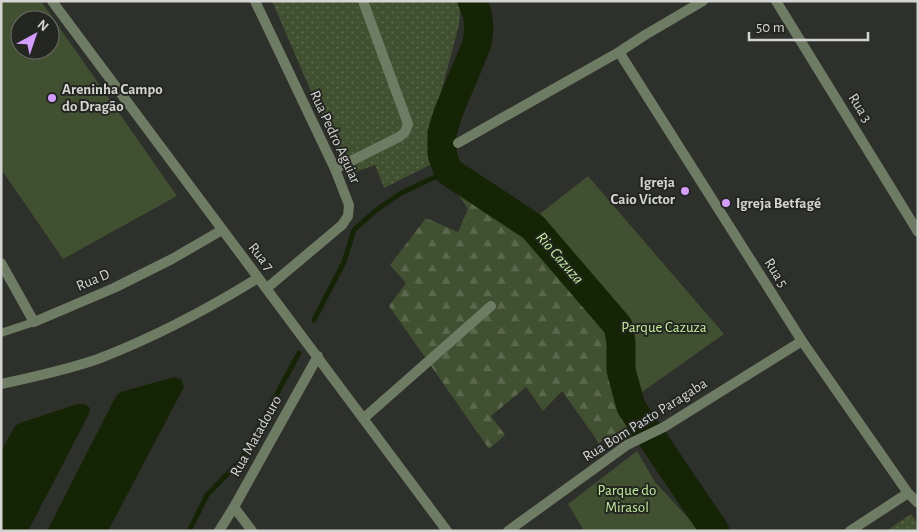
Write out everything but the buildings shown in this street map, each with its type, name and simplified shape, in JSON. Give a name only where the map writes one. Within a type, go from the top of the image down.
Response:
[{"type":"street","name":"Rua 7","points":[[52,1],[447,531]]},
{"type":"street","name":"Rua Pedro Aguiar","points":[[255,1],[335,169],[349,205],[348,216],[342,225],[267,288]]},
{"type":"street","points":[[335,169],[399,138],[405,132],[408,124],[363,1]]},
{"type":"street","points":[[458,143],[619,52],[645,34],[703,1]]},
{"type":"street","name":"Rua 3","points":[[776,1],[918,232]]},
{"type":"street","name":"Rua 5","points":[[619,52],[802,341],[908,493],[918,503]]},
{"type":"street","name":"Rua D","points":[[34,322],[114,288],[172,259],[222,230]]},
{"type":"street","points":[[1,263],[5,278],[34,322]]},
{"type":"street","points":[[1,384],[54,372],[98,358],[217,303],[258,278]]},
{"type":"street","points":[[364,418],[491,306]]},
{"type":"street","name":"Rua Bom Pasto Paragaba","points":[[508,531],[627,445],[664,427],[802,341]]},
{"type":"street","name":"Rua Matadouro","points":[[219,531],[318,356]]},
{"type":"street","points":[[850,531],[908,493]]},
{"type":"street","points":[[234,507],[252,531]]},
{"type":"lane","points":[[1,333],[34,322]]},
{"type":"green space","name":"Areninha Campo do Dragão","points":[[1,1],[41,1],[47,10],[10,10],[10,60],[60,60],[60,28],[177,196],[63,259],[1,169]]},
{"type":"green space","points":[[272,1],[461,1],[459,25],[436,111],[436,162],[384,188],[375,165],[347,175]]},
{"type":"green space","name":"Parque Cazuza","points":[[588,176],[724,334],[642,392],[621,324],[532,220]]},
{"type":"green space","points":[[451,184],[538,245],[602,318],[630,381],[635,423],[599,443],[562,391],[543,411],[526,387],[491,416],[505,435],[489,449],[389,306],[406,283],[390,265],[426,218],[458,232],[468,209]]},
{"type":"green space","name":"Parque do Mirasol","points":[[637,451],[655,482],[700,531],[584,531],[568,504]]},
{"type":"green space","points":[[911,514],[918,524],[918,531],[886,531]]},
{"type":"shaded area","points":[[174,377],[181,379],[184,387],[108,531],[47,531],[116,396],[121,392]]},
{"type":"shaded area","points":[[77,404],[85,404],[90,408],[89,414],[28,531],[1,531],[1,451],[15,426]]},
{"type":"waterway","name":"Rio Cazuza","points":[[472,1],[477,13],[479,28],[477,44],[448,113],[442,133],[442,154],[448,171],[533,227],[618,326],[621,342],[621,370],[631,407],[715,531]]},
{"type":"waterway","points":[[314,320],[344,262],[354,230],[375,211],[401,193],[448,171]]},
{"type":"waterway","points":[[189,531],[207,495],[241,460],[299,353]]},
{"type":"place","name":"Areninha Campo do Dragão","points":[[52,98]]},
{"type":"place","name":"Igreja Caio Victor","points":[[685,191]]},
{"type":"place","name":"Igreja Betfagé","points":[[726,203]]}]
